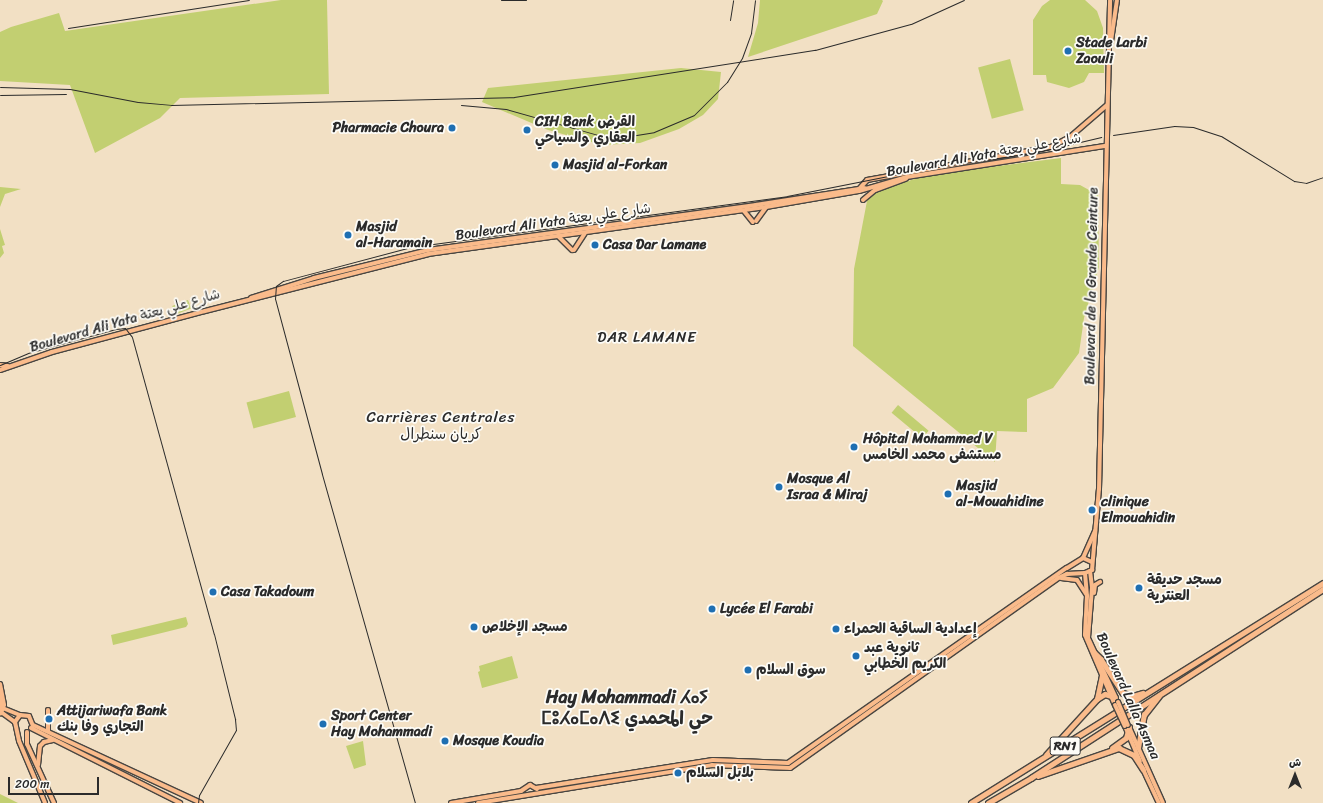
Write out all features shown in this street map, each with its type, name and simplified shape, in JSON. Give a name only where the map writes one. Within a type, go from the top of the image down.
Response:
[{"type":"highway","name":"RN1","points":[[971,803],[1031,767],[1157,686],[1323,583]]},
{"type":"highway","name":"RN1","points":[[988,803],[1031,778],[1323,589]]},
{"type":"highway","points":[[1094,652],[1101,659],[1119,690],[1126,695],[1137,696],[1157,686]]},
{"type":"highway","points":[[1097,698],[1102,676]]},
{"type":"highway","points":[[1136,749],[1144,715],[1164,692]]},
{"type":"highway","points":[[1031,767],[1050,751],[1097,698],[1105,694],[1113,696]]},
{"type":"highway","points":[[1111,749],[1128,734],[1127,726]]},
{"type":"highway","points":[[1031,778],[1111,749],[1122,749],[1131,753],[1143,769]]},
{"type":"main road","name":"Boulevard de la Grande Ceinture","points":[[1110,43],[1117,0]]},
{"type":"main road","name":"Boulevard de la Grande Ceinture","points":[[1090,571],[1096,529],[1099,489],[1107,105],[1110,43],[1108,1]]},
{"type":"main road","name":"Boulevard Ali Yata شارع علي يعتة","points":[[0,370],[8,366],[248,299],[428,254],[766,208],[859,189],[867,180],[1052,147],[1075,133],[1107,105]]},
{"type":"main road","name":"Boulevard Ali Yata شارع علي يعتة","points":[[248,299],[289,285],[428,250],[760,205],[865,188],[916,175],[1106,146]]},
{"type":"main road","points":[[864,200],[875,190],[916,175]]},
{"type":"main road","points":[[744,211],[754,221],[766,208]]},
{"type":"main road","points":[[558,236],[573,250],[585,232]]},
{"type":"main road","name":"Boulevard Ali Yata شارع علي يعتة","points":[[0,365],[8,366]]},
{"type":"main road","name":"Boulevard de la Grande Ceinture","points":[[1083,558],[1096,529]]},
{"type":"main road","points":[[451,803],[526,789],[530,785],[536,788],[713,760],[788,763],[946,650],[1067,568],[1083,558],[1092,562]]},
{"type":"main road","name":"Boulevard Lalla Asmaa","points":[[1077,563],[1083,573],[1087,596],[1085,635],[1102,676],[1127,726],[1143,769],[1159,803]]},
{"type":"main road","points":[[478,803],[712,765],[790,768],[1058,578],[1067,574],[1090,571]]},
{"type":"main road","name":"Boulevard Lalla Asmaa","points":[[1090,571],[1090,609],[1088,633],[1094,652],[1113,696]]},
{"type":"main road","points":[[1058,578],[1077,580],[1087,596]]},
{"type":"main road","points":[[1090,609],[1095,585],[1100,582]]},
{"type":"main road","points":[[0,684],[1,709]]},
{"type":"main road","points":[[0,696],[1,709],[15,722],[19,741],[45,803]]},
{"type":"main road","points":[[1,709],[20,716],[29,716],[32,727],[180,803]]},
{"type":"main road","points":[[48,710],[48,731]]},
{"type":"main road","points":[[15,722],[20,716]]},
{"type":"main road","points":[[32,727],[48,731],[201,803]]},
{"type":"main road","points":[[26,732],[32,727]]},
{"type":"main road","points":[[16,728],[26,732]]},
{"type":"main road","points":[[26,732],[26,740],[54,803]]},
{"type":"main road","name":"Boulevard Lalla Asmaa","points":[[1128,734],[1163,803]]},
{"type":"main road","points":[[38,768],[40,746],[49,740],[55,740]]},
{"type":"main road","points":[[536,788],[536,793]]},
{"type":"main road","points":[[526,789],[529,795]]},
{"type":"green space","points":[[281,0],[327,0],[329,94],[180,98],[160,118],[95,153],[70,85],[0,81],[0,32],[11,27],[59,13],[65,31]]},
{"type":"green space","points":[[760,0],[883,1],[877,14],[748,57],[758,23]]},
{"type":"green space","name":"Stade Larbi Zaouli","points":[[1050,0],[1085,0],[1097,11],[1103,28],[1104,73],[1089,73],[1084,82],[1069,88],[1047,82],[1046,75],[1033,75],[1033,20],[1042,6]]},
{"type":"green space","points":[[1010,59],[1024,110],[992,119],[978,68]]},
{"type":"green space","points":[[681,68],[721,72],[718,99],[703,115],[679,129],[640,143],[602,145],[548,130],[482,102],[488,88]]},
{"type":"green space","points":[[1061,158],[1061,184],[1080,185],[1098,195],[1099,267],[1084,318],[1079,353],[1053,388],[1027,399],[1027,432],[997,431],[995,462],[853,346],[854,269],[867,201],[874,192],[927,175]]},
{"type":"green space","points":[[0,187],[21,189],[5,194],[0,207]]},
{"type":"green space","points":[[0,229],[5,245],[2,246],[4,253],[0,258]]},
{"type":"green space","points":[[188,300],[191,308],[175,314],[172,306]]},
{"type":"green space","points":[[289,391],[296,417],[253,428],[246,402]]},
{"type":"green space","points":[[898,405],[929,431],[922,438],[892,413]]},
{"type":"green space","points":[[186,617],[188,624],[186,627],[113,645],[111,635]]},
{"type":"green space","points":[[512,656],[518,678],[482,688],[478,672],[480,671],[479,666]]},
{"type":"green space","points":[[363,741],[366,765],[354,769],[346,746]]},
{"type":"green space","points":[[0,794],[18,803],[0,803]]},
{"type":"tram line","points":[[1113,135],[1174,126],[1193,127],[1221,136],[1294,181],[1306,183],[1323,177]]},
{"type":"tram line","points":[[415,803],[322,474],[275,299],[276,286],[283,281],[411,247],[787,196],[918,170],[1038,152],[1101,137]]},
{"type":"tram line","points":[[0,365],[28,353],[116,329],[125,328],[132,337],[214,634],[235,719],[236,730],[199,795],[198,803]]},
{"type":"railway","points":[[68,28],[249,0]]},
{"type":"railway","points":[[501,0],[526,0]]},
{"type":"railway","points":[[730,20],[733,0]]},
{"type":"railway","points":[[461,105],[506,109],[598,135],[624,137],[654,132],[694,115],[727,82],[742,58],[751,33],[755,0]]},
{"type":"railway","points":[[0,87],[70,89],[138,102],[171,105],[514,97],[815,50],[911,24],[964,0]]},
{"type":"railway","points":[[0,95],[66,94]]},
{"type":"place","name":"Stade Larbi Zaouli","points":[[1068,51]]},
{"type":"place","name":"Pharmacie Choura","points":[[452,128]]},
{"type":"place","name":"CIH Bank القرض العقاري والسياحي","points":[[527,130]]},
{"type":"place","name":"Masjid al-Forkan","points":[[555,165]]},
{"type":"place","name":"Masjid al-Haramain","points":[[348,235]]},
{"type":"place","name":"Casa Dar Lamane","points":[[595,245]]},
{"type":"place","name":"Hôpital Mohammed V مستشفى محمد الخامس","points":[[854,447]]},
{"type":"place","name":"Mosque Al Israa & Miraj","points":[[779,487]]},
{"type":"place","name":"Masjid al-Mouahidine","points":[[948,494]]},
{"type":"place","name":"clinique Elmouahidin","points":[[1092,510]]},
{"type":"place","name":"مسجد حديقة العنترية","points":[[1139,588]]},
{"type":"place","name":"Casa Takadoum","points":[[213,592]]},
{"type":"place","name":"Lycée El Farabi","points":[[712,609]]},
{"type":"place","name":"مسجد الإخلاص","points":[[474,627]]},
{"type":"place","name":"إعدادية الساقية الحمراء","points":[[836,629]]},
{"type":"place","name":"ثانوية عبد الكريم الخطابي","points":[[856,656]]},
{"type":"place","name":"سوق السلام","points":[[748,670]]},
{"type":"place","name":"Attijariwafa Bank التجاري وفا بنك","points":[[49,719]]},
{"type":"place","name":"Sport Center Hay Mohammadi","points":[[323,724]]},
{"type":"place","name":"Mosque Koudia","points":[[445,741]]},
{"type":"place","name":"بلابل السلام","points":[[678,773]]},
{"type":"district","name":"DAR LAMANE","points":[[647,338]]},
{"type":"district","name":"Carrières Centrales كريان سنطرال","points":[[441,426]]},
{"type":"district","name":"Hay Mohammadi ⵃⴰⵢ ⵎⵓⵃⴰⵎⴰⴷⵉ حي المحمدي","points":[[627,708]]}]
